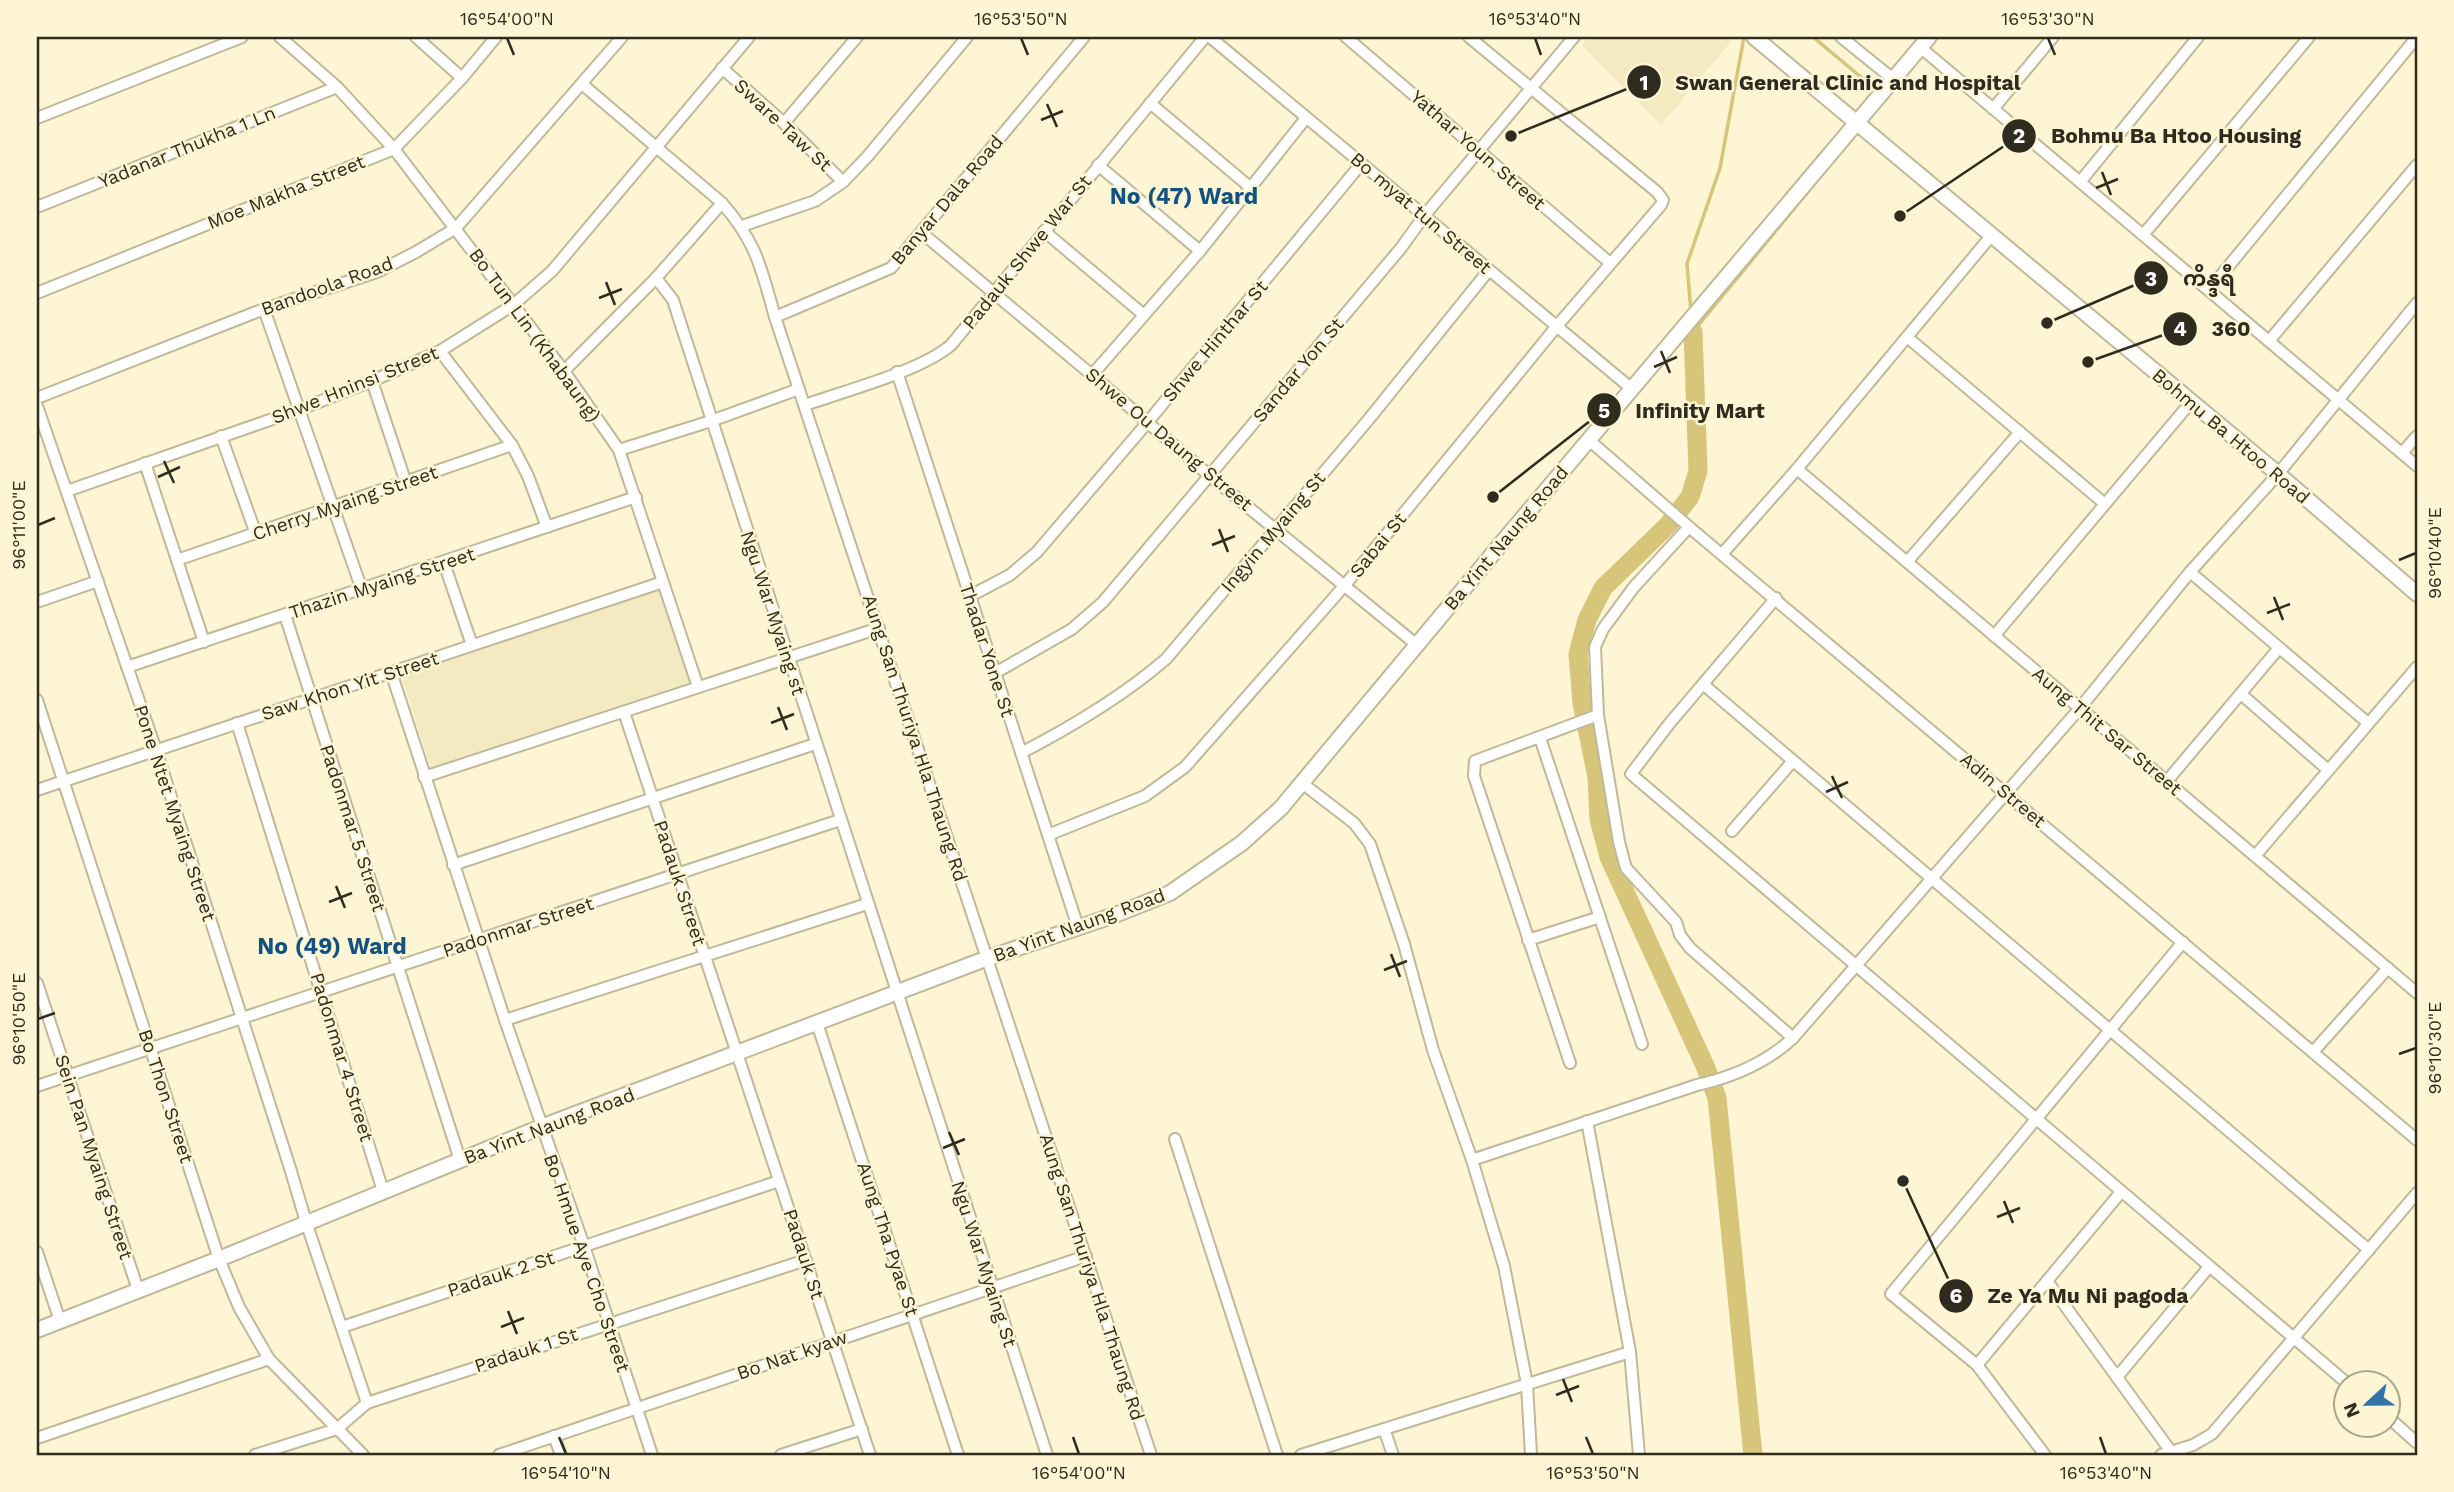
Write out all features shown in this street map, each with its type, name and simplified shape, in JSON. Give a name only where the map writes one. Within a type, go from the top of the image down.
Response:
[{"type":"main road","name":"Bohmu Ba Htoo Road","points":[[1754,37],[2278,474],[2417,594]]},
{"type":"main road","name":"Ba Yint Naung Road","points":[[37,1330],[219,1259],[541,1127],[988,958],[1170,893],[1242,843],[1281,808],[1925,42]]},
{"type":"street","points":[[37,118],[242,37]]},
{"type":"street","name":"Bo Tun Lin (Khabaung)","points":[[280,37],[337,88],[394,149],[564,371],[619,450],[698,687]]},
{"type":"street","points":[[416,37],[462,78]]},
{"type":"street","name":"Moe Makha Street","points":[[37,293],[394,149],[462,78],[496,37]]},
{"type":"street","name":"Bandoola Road","points":[[37,398],[264,309],[377,272],[456,228],[622,37]]},
{"type":"street","name":"Shwe Hninsi Street","points":[[67,491],[372,381],[439,351],[513,304],[552,271],[749,37]]},
{"type":"street","points":[[784,124],[857,37]]},
{"type":"street","points":[[742,226],[815,201],[844,182],[967,37]]},
{"type":"street","name":"Banyar Dala Road","points":[[775,317],[891,268],[1084,37]]},
{"type":"street","name":"Padauk Shwe War St","points":[[804,405],[897,372],[941,354],[951,345],[1207,37]]},
{"type":"street","name":"Bo myat tun Street","points":[[1207,37],[1632,389]]},
{"type":"street","name":"Yathar Youn Street","points":[[1346,37],[1610,263]]},
{"type":"street","points":[[1469,37],[1531,88]]},
{"type":"street","name":"Sandar Yon St","points":[[995,673],[1072,629],[1103,602],[1401,248],[1424,216],[1574,37]]},
{"type":"street","points":[[1841,37],[1893,79]]},
{"type":"street","points":[[1993,109],[2053,37]]},
{"type":"street","points":[[2080,182],[2198,37]]},
{"type":"street","points":[[2143,235],[2309,37]]},
{"type":"street","points":[[2209,290],[2417,37]]},
{"type":"street","points":[[1925,42],[1993,109],[2417,466]]},
{"type":"street","name":"Sware Taw St","points":[[722,68],[844,182]]},
{"type":"street","name":"Aung San Thuriya Hla Thaung Rd","points":[[582,84],[722,203],[742,226],[757,253],[775,317],[1151,1455]]},
{"type":"street","name":"Yadanar Thukha 1 Ln","points":[[37,207],[337,88]]},
{"type":"street","name":"Sabai St","points":[[1048,835],[1145,796],[1185,767],[1345,585],[1557,326],[1661,205],[1663,200],[1657,192],[1531,88]]},
{"type":"street","points":[[1150,103],[1251,188]]},
{"type":"street","points":[[1092,375],[1200,251],[1306,118]]},
{"type":"street","name":"Shwe Hinthar St","points":[[970,596],[1010,575],[1037,552],[1361,163]]},
{"type":"street","points":[[1098,165],[1200,251]]},
{"type":"street","points":[[2269,341],[2417,165]]},
{"type":"street","points":[[564,371],[656,278],[722,203]]},
{"type":"street","points":[[1044,231],[1144,315]]},
{"type":"street","name":"Shwe Ou Daung Street","points":[[922,233],[1210,476],[1417,645]]},
{"type":"street","points":[[1723,553],[1797,469],[1991,236]]},
{"type":"street","name":"Ingyin Myaing St","points":[[1021,754],[1072,727],[1138,683],[1166,659],[1277,529],[1489,270]]},
{"type":"street","name":"Ngu War Myaing st","points":[[656,278],[673,300],[896,993]]},
{"type":"street","points":[[1472,1160],[1697,1085],[1727,1078],[1776,1053],[1793,1038],[2080,708],[2190,572],[2278,474],[2417,303]]},
{"type":"street","points":[[264,309],[362,590]]},
{"type":"street","points":[[1907,337],[2105,504]]},
{"type":"street","points":[[439,351],[512,445],[528,476],[547,527]]},
{"type":"street","name":"Thadar Yone St","points":[[897,372],[1078,927]]},
{"type":"street","points":[[372,381],[406,483]]},
{"type":"street","points":[[619,450],[799,389]]},
{"type":"street","points":[[1994,636],[2191,402]]},
{"type":"street","name":"Pone Ntet Myaing Street","points":[[37,406],[156,750],[306,1222],[367,1403]]},
{"type":"street","points":[[1907,562],[2020,432]]},
{"type":"street","points":[[222,436],[256,534]]},
{"type":"street","points":[[2402,453],[2417,436]]},
{"type":"street","name":"Adin Street","points":[[1589,440],[1685,524],[1723,553],[2417,1140]]},
{"type":"street","name":"Cherry Myaing Street","points":[[177,560],[512,445]]},
{"type":"street","points":[[145,463],[204,642]]},
{"type":"street","name":"Aung Thit Sar Street","points":[[1797,469],[2417,993]]},
{"type":"street","name":"Thazin Myaing Street","points":[[127,667],[636,497]]},
{"type":"street","points":[[1685,524],[1603,629],[1595,647],[1593,718],[1619,842],[1626,868],[1676,922],[1690,948],[1793,1038]]},
{"type":"street","points":[[444,563],[472,645]]},
{"type":"street","points":[[2190,572],[2368,723]]},
{"type":"street","points":[[37,602],[98,581]]},
{"type":"street","name":"Saw Khon Yit Street","points":[[37,790],[663,582]]},
{"type":"street","points":[[1776,598],[1631,774],[2332,1370]]},
{"type":"street","name":"Padonmar 5 Street","points":[[285,615],[460,1160]]},
{"type":"street","points":[[424,777],[878,628]]},
{"type":"street","points":[[2167,781],[2280,648]]},
{"type":"street","points":[[2255,856],[2417,667]]},
{"type":"street","name":"Bo Hmue Aye Cho Street","points":[[391,672],[453,865],[584,1246],[652,1455]]},
{"type":"street","points":[[1704,685],[2368,1250]]},
{"type":"street","points":[[2241,694],[2328,770]]},
{"type":"street","name":"Bo Thon Street","points":[[37,700],[219,1259],[239,1307],[269,1359],[363,1455]]},
{"type":"street","name":"Padauk Street","points":[[624,712],[737,1054]]},
{"type":"street","points":[[1570,1063],[1474,776],[1474,767],[1475,761],[1593,718]]},
{"type":"street","name":"Padonmar 4 Street","points":[[237,723],[383,1191]]},
{"type":"street","points":[[1540,738],[1643,1044]]},
{"type":"street","points":[[453,865],[815,744]]},
{"type":"street","points":[[1732,831],[1793,761]]},
{"type":"street","points":[[1302,783],[1354,823],[1370,844],[1404,944],[1433,1050],[1472,1160],[1504,1266],[1527,1384],[1531,1455]]},
{"type":"street","name":"Padonmar Street","points":[[37,1086],[840,820]]},
{"type":"street","points":[[505,1020],[867,904]]},
{"type":"street","points":[[1528,940],[1600,917]]},
{"type":"street","points":[[2045,1455],[1977,1365],[1891,1294],[2183,942]]},
{"type":"street","points":[[2313,1052],[2388,968]]},
{"type":"street","name":"Sein Pan Myaing Street","points":[[37,983],[138,1290]]},
{"type":"street","name":"Ngu War Myaing St","points":[[896,993],[1047,1455]]},
{"type":"street","name":"Aung Tha Pyae St","points":[[817,1023],[958,1455]]},
{"type":"street","name":"Padauk St","points":[[737,1054],[870,1455]]},
{"type":"street","points":[[1587,1121],[1630,1352],[1639,1455]]},
{"type":"street","points":[[1174,1139],[1277,1455]]},
{"type":"street","name":"Padauk 2 St","points":[[342,1326],[779,1181]]},
{"type":"street","points":[[1977,1365],[2121,1192]]},
{"type":"street","points":[[2047,1281],[2117,1377],[2167,1454],[2193,1446],[2212,1434],[2417,1193]]},
{"type":"street","points":[[37,1252],[60,1321]]},
{"type":"street","name":"Bo Nat kyaw","points":[[499,1455],[1086,1256]]},
{"type":"street","name":"Padauk 1 St","points":[[255,1455],[337,1429],[367,1403],[806,1260]]},
{"type":"street","points":[[2117,1377],[2209,1267]]},
{"type":"street","points":[[1301,1455],[1630,1352]]},
{"type":"street","points":[[37,1438],[269,1359]]},
{"type":"street","points":[[781,1455],[862,1429]]},
{"type":"street","points":[[1384,1429],[1393,1455]]},
{"type":"street","points":[[2402,1430],[2417,1443]]},
{"type":"street","points":[[554,1436],[561,1455]]},
{"type":"shaded area","points":[[1589,37],[1734,38],[1661,125],[1582,45]]},
{"type":"shaded area","points":[[661,590],[689,682],[431,768],[402,677]]},
{"type":"waterway","points":[[1691,312],[1687,264],[1720,168],[1744,37]]},
{"type":"waterway","points":[[1813,37],[1867,82]]},
{"type":"waterway","points":[[1693,332],[1829,166]]},
{"type":"waterway","points":[[1693,332],[1698,471],[1690,497],[1668,525],[1603,588],[1587,620],[1578,654],[1582,703],[1597,777],[1599,819],[1609,857],[1706,1068],[1717,1098],[1753,1455]]},
{"type":"place","name":"Swan General Clinic and Hospital","points":[[1511,136]]},
{"type":"place","name":"Bohmu Ba Htoo Housing","points":[[1900,216]]},
{"type":"place","name":"ကိန္ဒရီ","points":[[2047,323]]},
{"type":"place","name":"360","points":[[2088,362]]},
{"type":"place","name":"Infinity Mart","points":[[1493,497]]},
{"type":"place","name":"Ze Ya Mu Ni pagoda","points":[[1903,1181]]},
{"type":"district","name":"No (47) Ward","points":[[1184,196]]},
{"type":"district","name":"No (49) Ward","points":[[332,946]]}]
